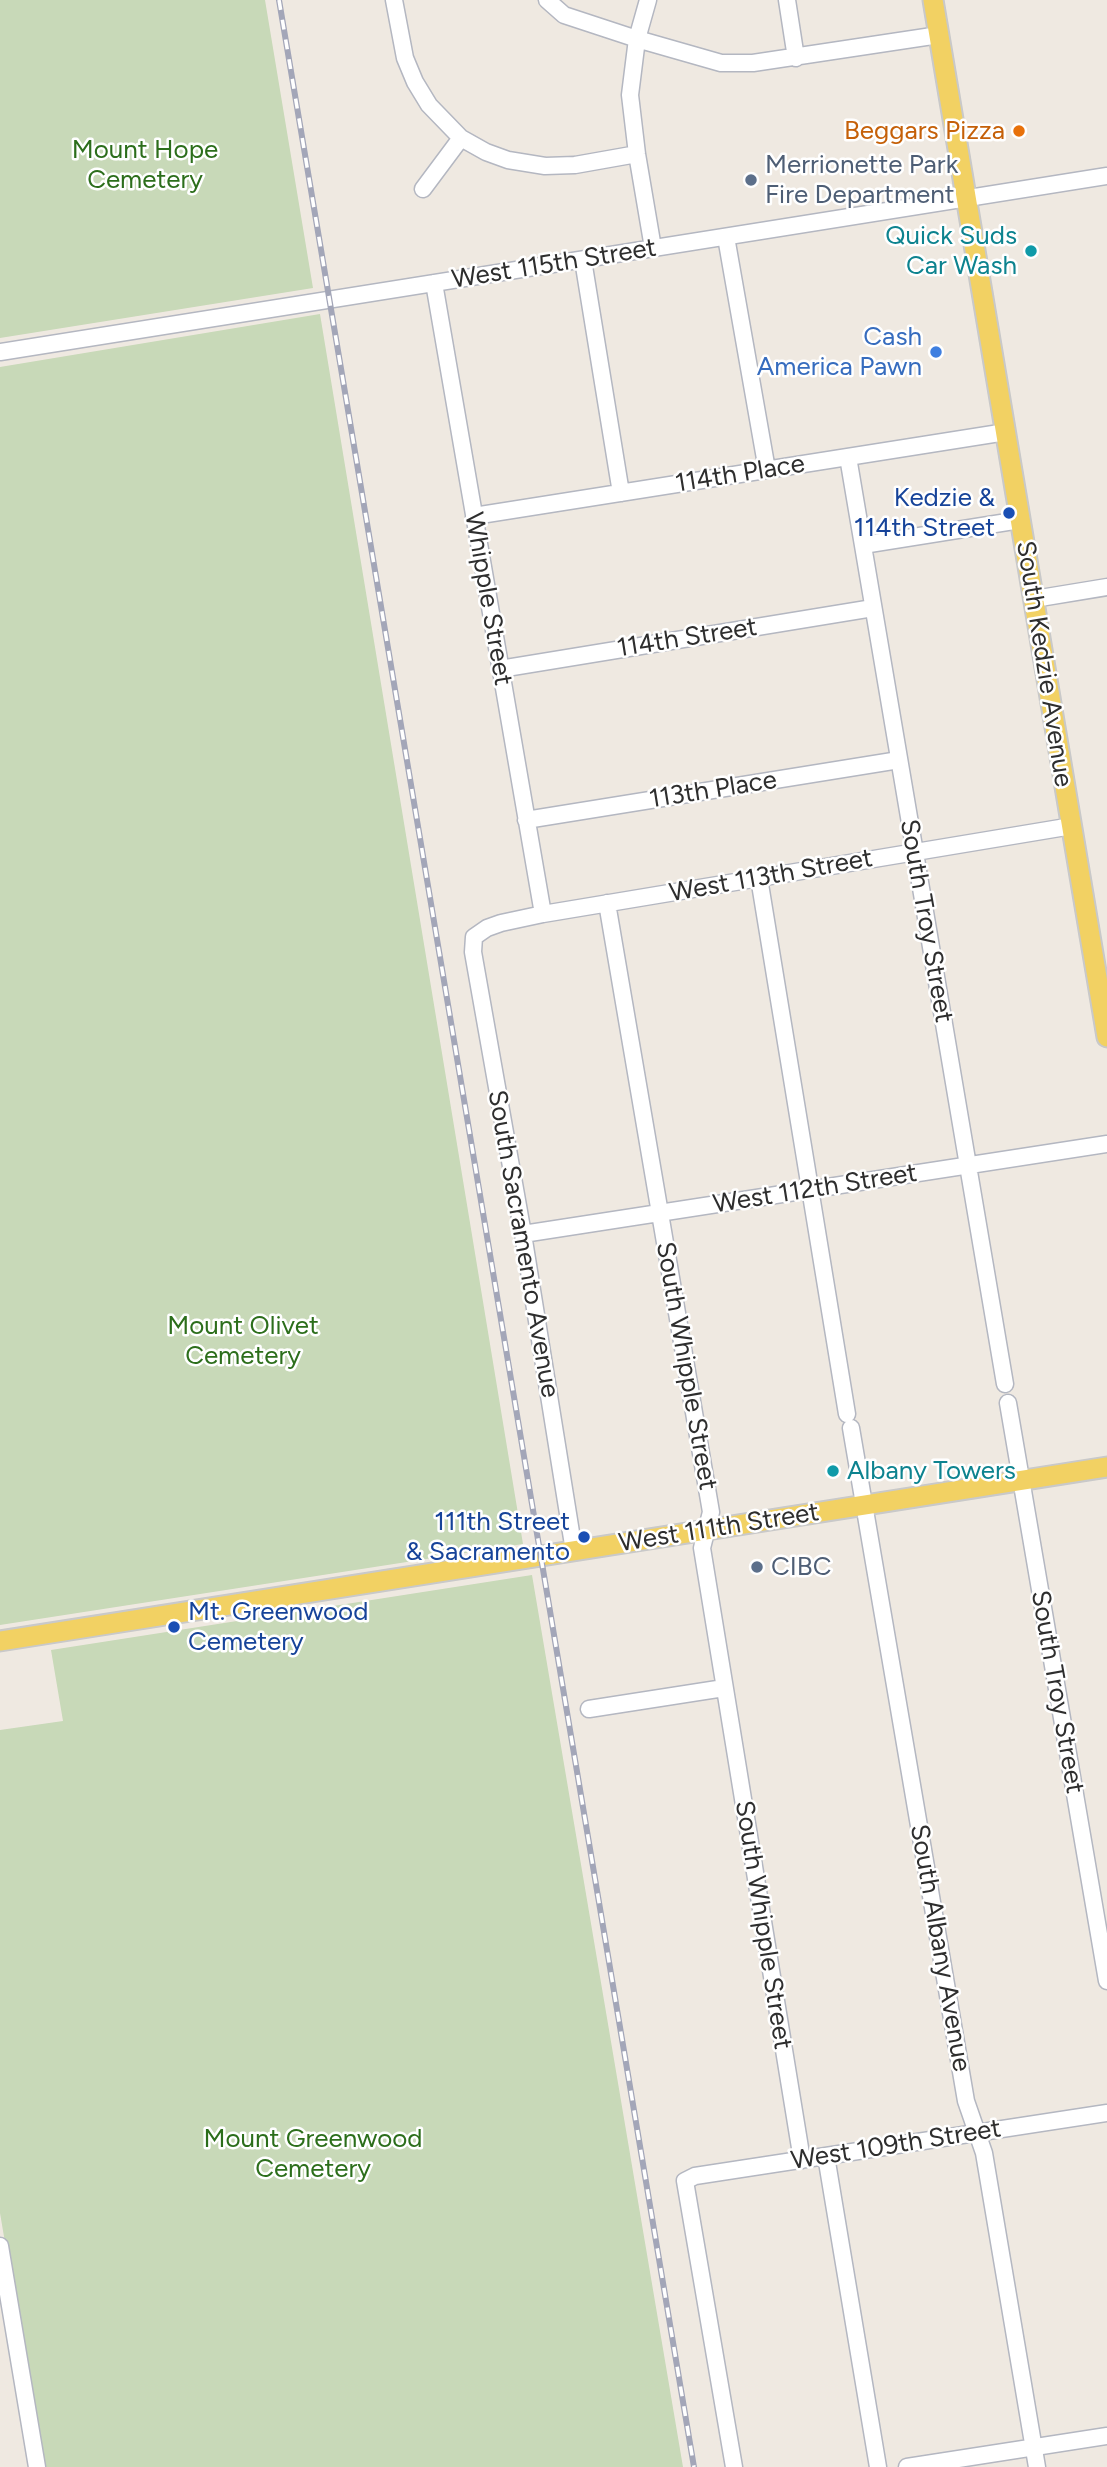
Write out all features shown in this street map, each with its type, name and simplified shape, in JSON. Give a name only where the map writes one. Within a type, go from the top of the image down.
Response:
[{"type":"main road","name":"South Kedzie Avenue","points":[[933,0],[1072,826],[1102,979],[1107,1037]]},
{"type":"main road","name":"West 111th Street","points":[[0,1641],[1107,1467]]},
{"type":"street","points":[[394,0],[405,58],[415,82],[429,105],[461,138],[508,160],[545,166],[575,165],[637,154]]},
{"type":"street","points":[[547,0],[564,15],[721,63],[753,63],[796,58],[939,35]]},
{"type":"street","points":[[648,0],[637,39],[630,95],[653,248]]},
{"type":"street","points":[[787,0],[796,58]]},
{"type":"street","points":[[424,190],[461,138]]},
{"type":"street","name":"West 115th Street","points":[[0,352],[1107,176]]},
{"type":"street","points":[[726,237],[766,470]]},
{"type":"street","points":[[583,260],[621,493]]},
{"type":"street","name":"Whipple Street","points":[[433,283],[543,914]]},
{"type":"street","name":"114th Place","points":[[474,516],[1006,432]]},
{"type":"street","name":"South Troy Street","points":[[848,457],[1004,1384]]},
{"type":"street","points":[[863,545],[1020,520]]},
{"type":"street","points":[[1034,599],[1107,587]]},
{"type":"street","name":"114th Street","points":[[500,669],[873,608]]},
{"type":"street","name":"113th Place","points":[[526,820],[899,760]]},
{"type":"street","name":"West 113th Street","points":[[474,937],[501,923],[543,914],[1072,826]]},
{"type":"street","name":"South Albany Avenue","points":[[759,878],[966,2101],[984,2153],[1037,2467]]},
{"type":"street","name":"South Whipple Street","points":[[607,904],[711,1511],[702,1548],[802,2160]]},
{"type":"street","name":"South Sacramento Avenue","points":[[474,937],[473,952],[523,1234],[574,1551]]},
{"type":"street","name":"West 112th Street","points":[[523,1234],[1107,1144]]},
{"type":"street","name":"South Troy Street","points":[[1007,1403],[1107,1981]]},
{"type":"street","points":[[589,1709],[723,1688]]},
{"type":"street","name":"West 109th Street","points":[[734,2467],[685,2181],[695,2176],[1107,2113]]},
{"type":"street","points":[[826,2156],[878,2467]]},
{"type":"street","points":[[0,2246],[3,2287],[37,2467]]},
{"type":"street","points":[[907,2467],[1107,2436]]},
{"type":"green space","name":"Mount Hope Cemetery","points":[[0,0],[265,0],[313,288],[0,338]]},
{"type":"green space","name":"Mount Olivet Cemetery","points":[[320,314],[523,1544],[0,1625],[0,367]]},
{"type":"green space","name":"Mount Greenwood Cemetery","points":[[532,1575],[683,2467],[43,2467],[0,2213],[0,1730],[63,1721],[51,1650]]},
{"type":"railway","points":[[279,0],[694,2467]]},
{"type":"place","name":"Beggars Pizza","points":[[1019,131]]},
{"type":"place","name":"Merrionette Park Fire Department","points":[[751,180]]},
{"type":"place","name":"Quick Suds Car Wash","points":[[1031,251]]},
{"type":"place","name":"Cash America Pawn","points":[[936,352]]},
{"type":"place","name":"Kedzie & 114th Street","points":[[1009,513]]},
{"type":"place","name":"Albany Towers","points":[[833,1471]]},
{"type":"place","name":"111th Street & Sacramento","points":[[584,1537]]},
{"type":"place","name":"CIBC","points":[[757,1567]]},
{"type":"place","name":"Mt. Greenwood Cemetery","points":[[174,1627]]}]
